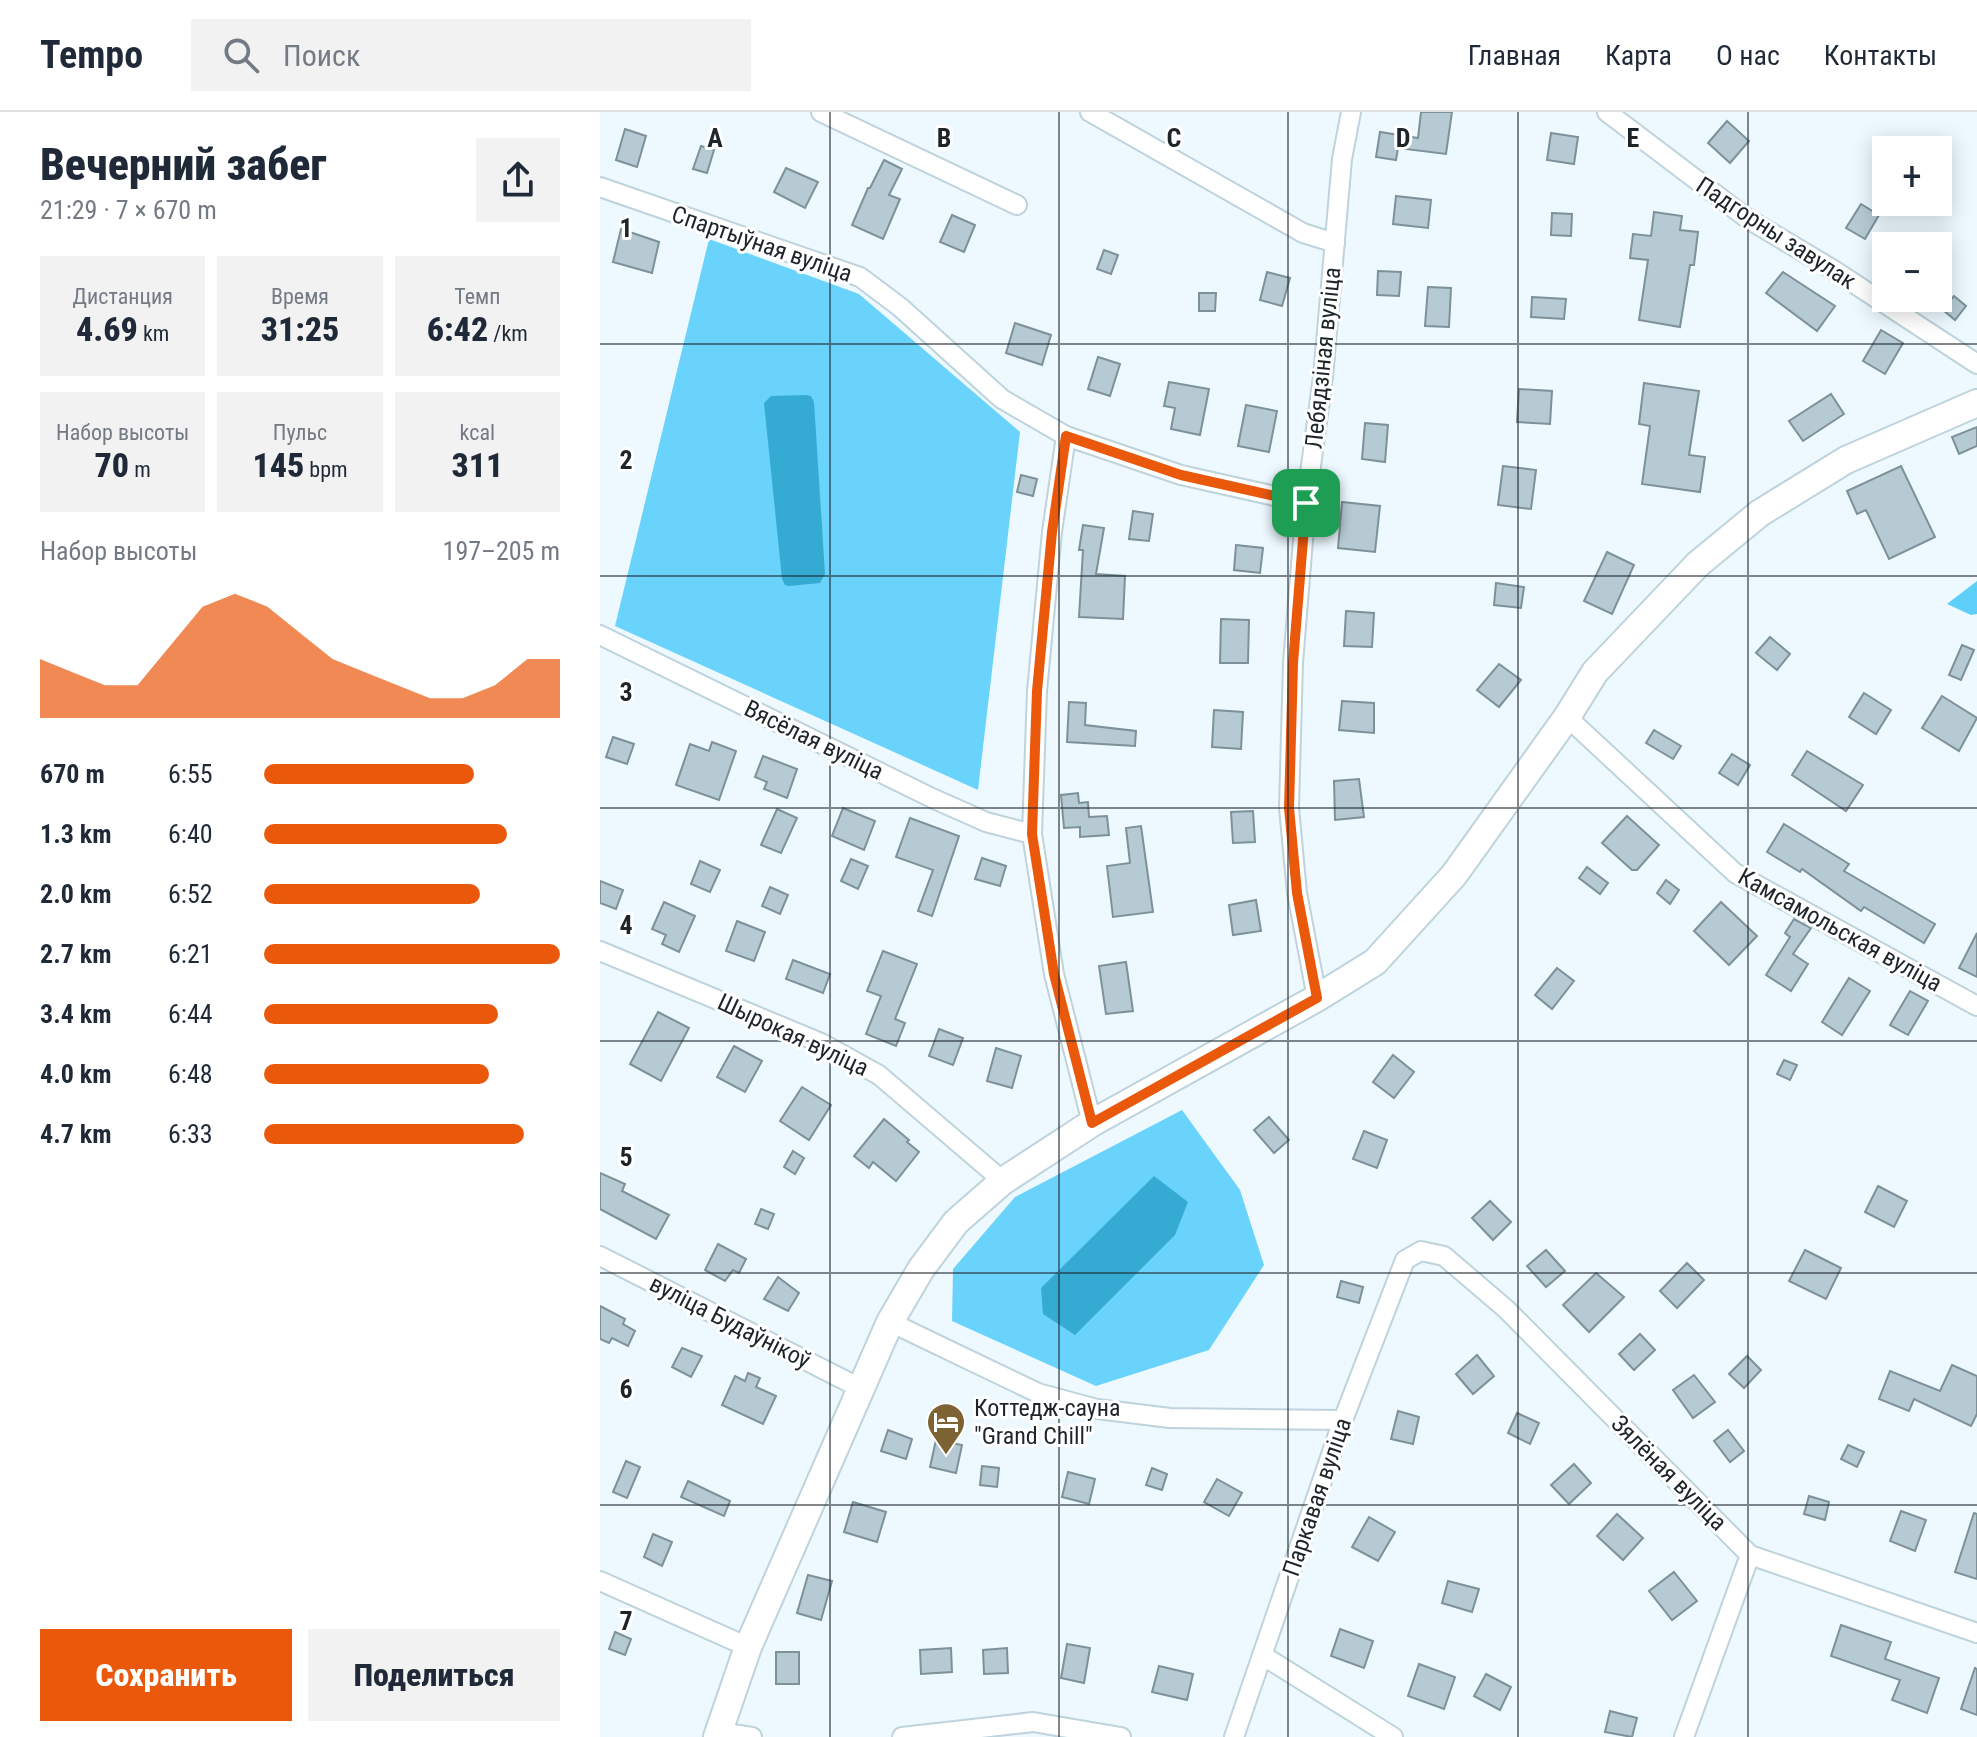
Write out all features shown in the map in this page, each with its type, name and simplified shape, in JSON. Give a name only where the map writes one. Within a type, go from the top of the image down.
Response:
[{"type":"street","points":[[821,112],[1017,205]]},
{"type":"street","name":"Лебядзіная вуліца","points":[[1090,112],[1303,233],[1335,243]]},
{"type":"street","name":"Лебядзіная вуліца","points":[[1317,998],[1297,893],[1289,808],[1293,663],[1306,503],[1323,377],[1342,159],[1351,112]]},
{"type":"street","name":"Падгорны завулак","points":[[1613,118],[1748,219],[1832,269],[1977,364]]},
{"type":"street","name":"Спартыўная вуліца","points":[[600,187],[860,277],[900,307],[1002,399],[1066,436],[1181,475],[1306,503]]},
{"type":"street","points":[[752,1737],[718,1734],[748,1647],[890,1322],[921,1269],[956,1222],[1003,1181],[1092,1123],[1317,998],[1375,962],[1454,875],[1567,717],[1595,672],[1698,564],[1760,513],[1846,460],[1977,403]]},
{"type":"street","points":[[1066,436],[1052,532],[1037,691],[1032,834],[1054,974],[1092,1123]]},
{"type":"street","name":"Вясёлая вуліца","points":[[600,635],[945,804],[986,822],[1032,834]]},
{"type":"street","name":"Камсамольская вуліца","points":[[1567,717],[1735,873],[1977,1006]]},
{"type":"street","name":"Шырокая вуліца","points":[[600,951],[821,1043],[879,1075],[1003,1181]]},
{"type":"street","name":"Зялёная вуліца","points":[[1405,1260],[1421,1251],[1444,1256],[1464,1273],[1506,1309],[1750,1555],[1977,1633]]},
{"type":"street","name":"вуліца Будаўнікоў","points":[[600,1256],[860,1388]]},
{"type":"street","name":"Паркавая вуліца","points":[[1234,1737],[1343,1420],[1405,1260]]},
{"type":"street","points":[[890,1322],[1038,1393],[1097,1409],[1170,1418],[1343,1420]]},
{"type":"street","points":[[1684,1737],[1750,1555]]},
{"type":"street","points":[[600,1581],[748,1647]]},
{"type":"street","points":[[1262,1655],[1393,1737]]},
{"type":"street","points":[[902,1737],[1033,1722],[1121,1737]]},
{"type":"shaded area","points":[[709,239],[859,294],[1020,432],[978,790],[615,626]]},
{"type":"shaded area","points":[[771,396],[811,396],[814,402],[825,574],[820,583],[789,586],[782,579],[764,403]]},
{"type":"shaded area","points":[[1977,581],[1977,614],[1971,615],[1947,604]]},
{"type":"shaded area","points":[[1182,1110],[1240,1190],[1264,1265],[1209,1350],[1096,1386],[952,1321],[953,1269],[1015,1197]]},
{"type":"shaded area","points":[[1154,1176],[1188,1202],[1175,1235],[1075,1335],[1043,1314],[1041,1288]]},
{"type":"building","points":[[1421,112],[1452,112],[1446,154],[1398,148],[1396,160],[1376,157],[1380,132],[1418,138]]},
{"type":"building","points":[[1727,121],[1749,141],[1730,163],[1708,143]]},
{"type":"building","points":[[625,129],[646,136],[637,167],[616,160]]},
{"type":"building","points":[[1551,133],[1578,137],[1574,164],[1547,160]]},
{"type":"building","points":[[701,146],[714,150],[707,173],[693,169]]},
{"type":"building","points":[[884,160],[902,169],[889,195],[900,199],[883,239],[852,225]]},
{"type":"building","points":[[786,168],[818,182],[805,208],[774,192]]},
{"type":"building","points":[[1396,196],[1431,200],[1428,228],[1393,224]]},
{"type":"building","points":[[1861,204],[1872,211],[1872,216],[1878,216],[1865,239],[1846,228]]},
{"type":"building","points":[[1654,212],[1682,216],[1680,230],[1698,232],[1680,327],[1639,320],[1648,260],[1630,258],[1633,234],[1651,236]]},
{"type":"building","points":[[1552,213],[1572,214],[1571,236],[1551,235]]},
{"type":"building","points":[[952,215],[975,225],[964,252],[940,242]]},
{"type":"building","points":[[621,229],[659,242],[652,273],[613,262]]},
{"type":"building","points":[[1104,250],[1118,255],[1111,274],[1097,269]]},
{"type":"building","points":[[1378,271],[1401,272],[1399,296],[1377,295]]},
{"type":"building","points":[[1267,272],[1290,278],[1282,306],[1260,300]]},
{"type":"building","points":[[1783,272],[1835,306],[1817,331],[1766,293]]},
{"type":"building","points":[[1428,287],[1451,288],[1449,327],[1425,326]]},
{"type":"building","points":[[1199,293],[1216,293],[1215,311],[1199,311]]},
{"type":"building","points":[[1954,296],[1966,306],[1955,320],[1945,312],[1952,312]]},
{"type":"building","points":[[1532,297],[1566,299],[1564,319],[1531,317]]},
{"type":"building","points":[[1015,323],[1051,335],[1042,365],[1006,353]]},
{"type":"building","points":[[1881,330],[1903,343],[1885,374],[1863,361]]},
{"type":"building","points":[[1098,357],[1120,364],[1110,396],[1088,389]]},
{"type":"building","points":[[1169,382],[1209,389],[1200,435],[1171,429],[1175,408],[1164,406]]},
{"type":"building","points":[[1644,383],[1699,391],[1689,455],[1705,457],[1700,492],[1642,484],[1650,426],[1639,424]]},
{"type":"building","points":[[1519,389],[1552,391],[1550,424],[1517,422]]},
{"type":"building","points":[[1831,394],[1844,414],[1803,441],[1789,421]]},
{"type":"building","points":[[1246,405],[1277,411],[1269,452],[1238,446]]},
{"type":"building","points":[[1365,423],[1388,425],[1385,462],[1362,459]]},
{"type":"building","points":[[1977,427],[1977,446],[1959,454],[1952,437]]},
{"type":"building","points":[[1503,466],[1536,470],[1531,509],[1498,505]]},
{"type":"building","points":[[1901,466],[1935,537],[1889,559],[1866,510],[1857,514],[1847,491]]},
{"type":"building","points":[[1021,475],[1037,479],[1033,496],[1017,492]]},
{"type":"building","points":[[1342,502],[1380,506],[1375,552],[1338,548]]},
{"type":"building","points":[[1133,511],[1153,514],[1149,541],[1129,539]]},
{"type":"building","points":[[1083,525],[1104,528],[1096,574],[1125,576],[1123,619],[1079,617],[1083,550],[1079,550]]},
{"type":"building","points":[[1236,545],[1263,548],[1260,573],[1234,570]]},
{"type":"building","points":[[1607,552],[1634,565],[1612,614],[1584,601]]},
{"type":"building","points":[[1496,583],[1524,587],[1521,608],[1494,605]]},
{"type":"building","points":[[1346,611],[1374,613],[1372,647],[1344,646]]},
{"type":"building","points":[[1221,619],[1249,620],[1248,663],[1220,663]]},
{"type":"building","points":[[1770,637],[1790,654],[1777,670],[1756,653]]},
{"type":"building","points":[[1962,645],[1974,650],[1961,680],[1949,675]]},
{"type":"building","points":[[1499,664],[1521,680],[1499,707],[1477,690]]},
{"type":"building","points":[[1864,693],[1891,710],[1876,734],[1849,717]]},
{"type":"building","points":[[1942,696],[1977,718],[1959,751],[1922,728]]},
{"type":"building","points":[[1342,701],[1374,703],[1374,733],[1339,730]]},
{"type":"building","points":[[1069,702],[1086,703],[1085,725],[1136,731],[1135,746],[1067,742]]},
{"type":"building","points":[[1214,710],[1243,712],[1241,749],[1212,747]]},
{"type":"building","points":[[1654,730],[1681,746],[1673,759],[1646,743]]},
{"type":"building","points":[[613,737],[634,744],[627,764],[606,757]]},
{"type":"building","points":[[712,742],[736,751],[719,800],[676,785],[690,744],[709,751]]},
{"type":"building","points":[[1807,751],[1863,785],[1846,811],[1792,775]]},
{"type":"building","points":[[1732,754],[1750,765],[1738,785],[1719,773]]},
{"type":"building","points":[[763,756],[797,769],[787,798],[764,789],[767,782],[755,777]]},
{"type":"building","points":[[1359,779],[1364,817],[1335,820],[1334,781]]},
{"type":"building","points":[[1078,793],[1079,803],[1088,802],[1089,817],[1107,816],[1109,835],[1080,837],[1080,827],[1064,828],[1061,795]]},
{"type":"building","points":[[843,808],[875,821],[864,850],[832,836]]},
{"type":"building","points":[[777,809],[797,818],[781,853],[761,845]]},
{"type":"building","points":[[1253,811],[1255,842],[1233,843],[1231,812]]},
{"type":"building","points":[[1627,816],[1659,845],[1637,870],[1632,870],[1602,843]]},
{"type":"building","points":[[910,818],[959,836],[932,916],[918,911],[933,870],[896,857]]},
{"type":"building","points":[[1784,824],[1849,864],[1844,871],[1935,924],[1924,943],[1864,907],[1861,911],[1802,869],[1800,872],[1767,852]]},
{"type":"building","points":[[1141,826],[1153,912],[1113,917],[1107,866],[1130,863],[1126,828]]},
{"type":"building","points":[[982,858],[1006,866],[1000,886],[975,879]]},
{"type":"building","points":[[851,859],[868,866],[858,889],[841,881]]},
{"type":"building","points":[[700,861],[720,870],[710,892],[691,884]]},
{"type":"building","points":[[1587,867],[1608,883],[1600,894],[1579,878]]},
{"type":"building","points":[[1666,880],[1679,890],[1670,904],[1657,893]]},
{"type":"building","points":[[600,881],[623,890],[616,909],[600,903]]},
{"type":"building","points":[[770,887],[788,895],[780,914],[762,906]]},
{"type":"building","points":[[1256,900],[1261,931],[1233,935],[1229,905]]},
{"type":"building","points":[[664,902],[695,916],[679,952],[662,944],[666,935],[652,929]]},
{"type":"building","points":[[1721,902],[1757,936],[1729,965],[1694,931]]},
{"type":"building","points":[[1794,919],[1811,928],[1793,954],[1808,964],[1791,991],[1766,975],[1790,937],[1785,933]]},
{"type":"building","points":[[737,921],[765,932],[754,961],[726,951]]},
{"type":"building","points":[[1977,933],[1977,977],[1959,968]]},
{"type":"building","points":[[883,951],[917,964],[895,1019],[905,1023],[896,1046],[866,1034],[881,996],[867,991]]},
{"type":"building","points":[[793,960],[830,974],[823,993],[786,979]]},
{"type":"building","points":[[1126,962],[1133,1011],[1106,1014],[1099,966]]},
{"type":"building","points":[[1557,968],[1574,981],[1552,1009],[1535,995]]},
{"type":"building","points":[[1849,978],[1870,991],[1842,1035],[1822,1022]]},
{"type":"building","points":[[1910,991],[1928,1001],[1908,1035],[1890,1025]]},
{"type":"building","points":[[658,1012],[689,1028],[661,1081],[630,1064]]},
{"type":"building","points":[[939,1029],[963,1038],[953,1065],[929,1056]]},
{"type":"building","points":[[734,1046],[762,1061],[745,1092],[717,1077]]},
{"type":"building","points":[[996,1048],[1021,1056],[1012,1088],[987,1081]]},
{"type":"building","points":[[1393,1055],[1414,1072],[1394,1098],[1373,1082]]},
{"type":"building","points":[[1784,1060],[1797,1065],[1790,1080],[1777,1074]]},
{"type":"building","points":[[802,1087],[831,1105],[809,1140],[780,1121]]},
{"type":"building","points":[[1269,1117],[1289,1140],[1274,1153],[1254,1130]]},
{"type":"building","points":[[884,1119],[919,1152],[896,1181],[873,1162],[869,1168],[854,1156]]},
{"type":"building","points":[[1364,1131],[1387,1140],[1377,1168],[1353,1159]]},
{"type":"building","points":[[793,1151],[804,1158],[795,1174],[784,1167]]},
{"type":"building","points":[[600,1173],[625,1184],[622,1191],[669,1215],[656,1239],[600,1209]]},
{"type":"building","points":[[1878,1186],[1907,1201],[1894,1227],[1865,1212]]},
{"type":"building","points":[[1490,1201],[1511,1222],[1493,1240],[1472,1218]]},
{"type":"building","points":[[761,1209],[774,1214],[768,1229],[755,1224]]},
{"type":"building","points":[[718,1244],[746,1259],[739,1273],[733,1270],[725,1281],[705,1270]]},
{"type":"building","points":[[1546,1250],[1565,1271],[1546,1287],[1527,1266]]},
{"type":"building","points":[[1805,1250],[1841,1268],[1826,1299],[1789,1281]]},
{"type":"building","points":[[1687,1263],[1704,1280],[1677,1308],[1660,1291]]},
{"type":"building","points":[[1596,1273],[1624,1297],[1589,1332],[1563,1305]]},
{"type":"building","points":[[778,1277],[799,1293],[788,1311],[764,1299]]},
{"type":"building","points":[[1341,1281],[1363,1287],[1359,1303],[1337,1297]]},
{"type":"building","points":[[600,1306],[625,1319],[623,1324],[635,1331],[628,1346],[612,1338],[609,1343],[600,1339]]},
{"type":"building","points":[[1640,1334],[1655,1350],[1634,1370],[1619,1354]]},
{"type":"building","points":[[682,1348],[702,1356],[691,1377],[672,1367]]},
{"type":"building","points":[[1477,1355],[1494,1376],[1473,1394],[1456,1374]]},
{"type":"building","points":[[1747,1356],[1761,1370],[1744,1388],[1729,1374]]},
{"type":"building","points":[[1952,1365],[1977,1376],[1977,1414],[1971,1426],[1914,1399],[1909,1411],[1879,1399],[1890,1371],[1940,1391]]},
{"type":"building","points":[[748,1373],[760,1378],[756,1387],[776,1396],[763,1424],[722,1405],[735,1376],[745,1381]]},
{"type":"building","points":[[1694,1375],[1715,1402],[1693,1418],[1673,1390]]},
{"type":"building","points":[[1398,1411],[1419,1417],[1413,1444],[1391,1439]]},
{"type":"building","points":[[1517,1413],[1539,1423],[1530,1444],[1508,1433]]},
{"type":"building","points":[[888,1430],[912,1439],[906,1459],[881,1451]]},
{"type":"building","points":[[1728,1430],[1744,1451],[1730,1462],[1714,1441]]},
{"type":"building","name":"Коттедж-сауна \"Grand Chill\"","points":[[936,1440],[962,1445],[956,1473],[930,1467]]},
{"type":"building","points":[[1848,1445],[1864,1452],[1857,1467],[1841,1459]]},
{"type":"building","points":[[626,1461],[640,1467],[627,1498],[613,1492]]},
{"type":"building","points":[[1574,1464],[1591,1483],[1569,1504],[1551,1485]]},
{"type":"building","points":[[982,1466],[999,1468],[997,1487],[980,1485]]},
{"type":"building","points":[[1152,1468],[1167,1474],[1162,1490],[1146,1485]]},
{"type":"building","points":[[1068,1472],[1095,1479],[1089,1504],[1062,1497]]},
{"type":"building","points":[[1217,1479],[1242,1493],[1229,1516],[1204,1502]]},
{"type":"building","points":[[688,1481],[730,1501],[724,1516],[681,1497]]},
{"type":"building","points":[[1809,1496],[1829,1502],[1825,1520],[1804,1514]]},
{"type":"building","points":[[853,1502],[886,1512],[877,1542],[844,1532]]},
{"type":"building","points":[[1901,1511],[1926,1520],[1915,1551],[1890,1541]]},
{"type":"building","points":[[1974,1513],[1977,1514],[1977,1579],[1955,1572]]},
{"type":"building","points":[[1617,1514],[1643,1538],[1623,1560],[1597,1536]]},
{"type":"building","points":[[1369,1517],[1395,1532],[1378,1561],[1352,1547]]},
{"type":"building","points":[[653,1534],[672,1542],[662,1566],[644,1557]]},
{"type":"building","points":[[1674,1572],[1697,1601],[1672,1620],[1649,1591]]},
{"type":"building","points":[[808,1575],[832,1581],[821,1620],[797,1613]]},
{"type":"building","points":[[1448,1581],[1479,1589],[1472,1612],[1442,1603]]},
{"type":"building","points":[[1841,1625],[1891,1642],[1885,1659],[1939,1678],[1927,1713],[1892,1700],[1900,1680],[1831,1656]]},
{"type":"building","points":[[1340,1629],[1373,1641],[1364,1668],[1331,1656]]},
{"type":"building","points":[[615,1632],[631,1639],[625,1655],[609,1649]]},
{"type":"building","points":[[1067,1644],[1090,1648],[1084,1683],[1061,1678]]},
{"type":"building","points":[[951,1648],[952,1672],[921,1674],[920,1650]]},
{"type":"building","points":[[1007,1648],[1008,1673],[984,1674],[983,1650]]},
{"type":"building","points":[[776,1652],[799,1652],[799,1684],[776,1684]]},
{"type":"building","points":[[1419,1664],[1455,1677],[1444,1709],[1408,1696]]},
{"type":"building","points":[[1159,1666],[1193,1674],[1187,1700],[1152,1692]]},
{"type":"building","points":[[1977,1669],[1977,1715],[1961,1709]]},
{"type":"building","points":[[1486,1674],[1511,1687],[1500,1710],[1474,1696]]},
{"type":"building","points":[[1610,1711],[1637,1718],[1632,1737],[1605,1732]]},
{"type":"place","name":"Коттедж-сауна \"Grand Chill\"","points":[[946,1456]]},
{"type":"route","points":[[1066,436],[1181,475],[1306,503],[1293,663],[1289,808],[1297,893],[1317,998],[1092,1123],[1054,974],[1032,834],[1037,691],[1052,532],[1066,436]]}]
